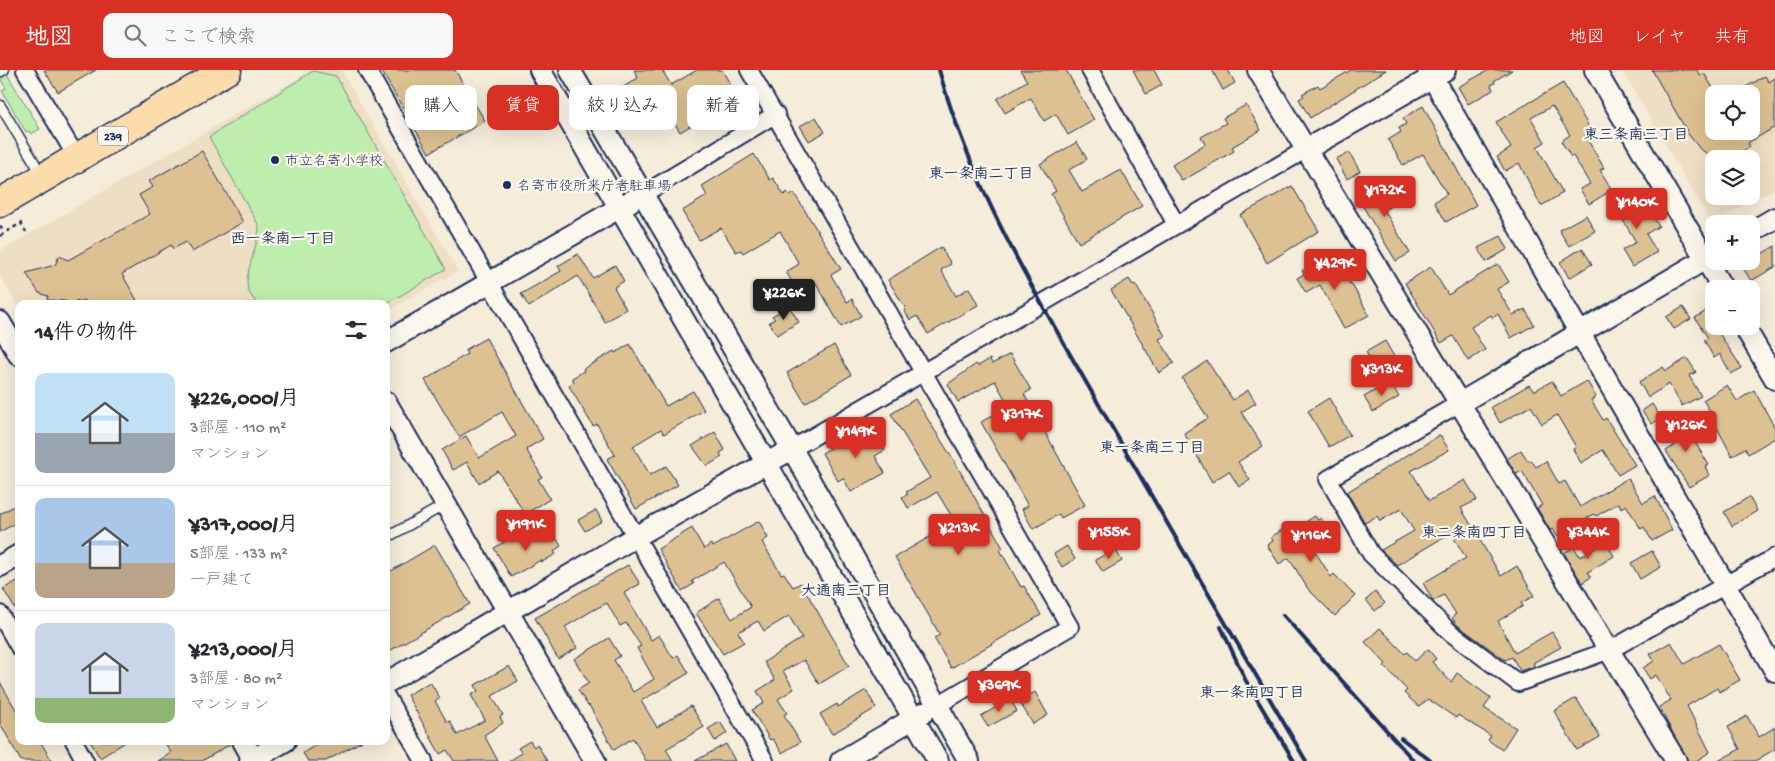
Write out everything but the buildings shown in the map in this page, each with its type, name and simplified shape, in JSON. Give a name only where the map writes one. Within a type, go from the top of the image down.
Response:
[{"type":"highway","name":"239","points":[[0,203],[77,158],[199,77],[227,70]]},
{"type":"street","points":[[24,70],[77,158]]},
{"type":"street","points":[[367,70],[765,761]]},
{"type":"street","points":[[540,70],[938,761]]},
{"type":"street","points":[[570,70],[792,449],[936,706],[969,761]]},
{"type":"street","points":[[750,70],[1070,627],[841,761]]},
{"type":"street","points":[[1090,70],[1176,224]]},
{"type":"street","points":[[1258,70],[1676,761]]},
{"type":"street","points":[[1595,70],[1705,249]]},
{"type":"street","points":[[390,680],[635,537],[792,449],[1305,150],[1435,72],[1579,333],[1775,671]]},
{"type":"street","points":[[390,340],[642,195],[776,114]]},
{"type":"street","points":[[1760,227],[1775,218]]},
{"type":"street","points":[[1705,258],[1328,479],[1371,554],[1451,633],[1518,683],[1610,650],[1775,557]]},
{"type":"street","points":[[0,322],[15,348]]},
{"type":"street","points":[[1749,335],[1775,378]]},
{"type":"street","points":[[390,409],[595,761]]},
{"type":"street","points":[[0,566],[15,557]]},
{"type":"street","points":[[0,614],[15,639]]},
{"type":"street","points":[[390,703],[424,761]]},
{"type":"street","points":[[76,745],[85,761]]},
{"type":"street","points":[[245,745],[253,760],[278,745]]},
{"type":"lane","points":[[0,72],[4,70]]},
{"type":"lane","points":[[0,104],[43,178]]},
{"type":"lane","points":[[390,536],[446,504]]},
{"type":"path","points":[[0,236],[21,223],[26,232]]},
{"type":"path","points":[[0,226],[5,233]]},
{"type":"shaded area","name":"市立名寄小学校","points":[[312,70],[341,70],[458,271],[390,310],[390,300],[15,301],[0,276],[0,251]]},
{"type":"shaded area","points":[[1622,70],[1775,70],[1775,188],[1760,197],[1760,150],[1705,150],[1705,205],[1745,205],[1728,215],[1707,215]]},
{"type":"green space","points":[[313,71],[336,76],[446,269],[390,302],[390,300],[254,300],[248,290],[247,284],[259,226],[209,137]]},
{"type":"green space","points":[[7,74],[40,129],[31,134],[29,131],[26,132],[2,91],[6,88],[1,80]]},
{"type":"railway","points":[[939,70],[971,161],[990,205],[1034,291],[1306,761]]},
{"type":"railway","points":[[1283,615],[1414,761]]},
{"type":"railway","points":[[1221,627],[1246,681],[1294,761]]},
{"type":"railway","points":[[1401,738],[1431,761]]},
{"type":"place","name":"市立名寄小学校","points":[[275,160]]},
{"type":"place","name":"名寄市役所来庁者駐車場","points":[[507,185]]},
{"type":"district","name":"東三条南三丁目","points":[[1636,134]]},
{"type":"district","name":"東一条南二丁目","points":[[981,173]]},
{"type":"district","name":"西一条南一丁目","points":[[283,238]]},
{"type":"district","name":"東一条南三丁目","points":[[1152,447]]},
{"type":"district","name":"東二条南四丁目","points":[[1474,532]]},
{"type":"district","name":"大通南三丁目","points":[[846,590]]},
{"type":"district","name":"東一条南四丁目","points":[[1252,692]]}]
